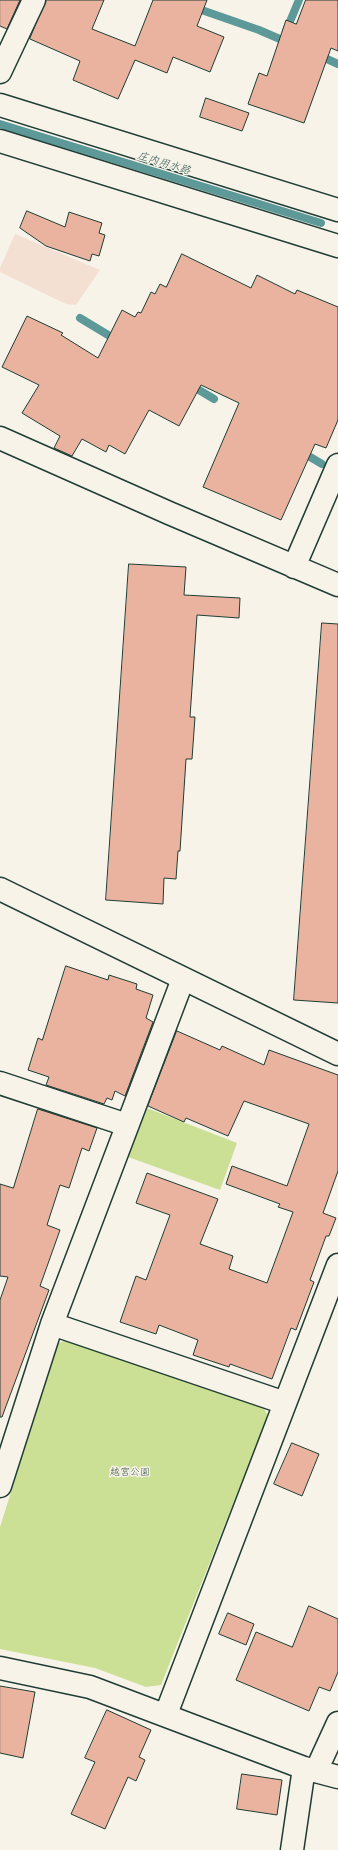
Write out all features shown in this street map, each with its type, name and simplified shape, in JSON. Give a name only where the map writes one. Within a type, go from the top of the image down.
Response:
[{"type":"street","points":[[0,72],[34,0]]},
{"type":"street","points":[[0,105],[338,210]]},
{"type":"street","points":[[0,141],[338,246]]},
{"type":"street","points":[[0,438],[338,585]]},
{"type":"street","points":[[294,567],[338,465]]},
{"type":"street","points":[[0,889],[338,1054]]},
{"type":"street","points":[[0,1486],[52,1324],[183,979]]},
{"type":"street","points":[[0,1083],[127,1126]]},
{"type":"street","points":[[166,1714],[338,1265]]},
{"type":"street","points":[[52,1324],[286,1403]]},
{"type":"street","points":[[0,1668],[90,1687],[166,1714],[310,1769],[338,1777]]},
{"type":"street","points":[[292,1850],[310,1769],[338,1723]]},
{"type":"shaded area","points":[[15,234],[100,270],[76,305],[66,304],[0,272],[0,268]]},
{"type":"green space","points":[[147,1108],[237,1143],[220,1190],[128,1157]]},
{"type":"green space","name":"越宮公園","points":[[71,1339],[260,1401],[268,1416],[161,1685],[146,1687],[95,1668],[0,1649],[0,1527],[58,1343]]},
{"type":"building","points":[[0,0],[20,0],[7,29],[0,26]]},
{"type":"building","points":[[46,0],[104,0],[92,29],[135,46],[153,0],[207,0],[197,26],[224,37],[210,72],[173,57],[167,73],[135,60],[118,99],[73,80],[80,61],[30,39]]},
{"type":"building","points":[[306,0],[338,0],[338,51],[331,48],[304,123],[248,104],[259,73],[267,76],[286,20],[296,24]]},
{"type":"building","points":[[206,98],[249,113],[242,131],[200,117]]},
{"type":"building","points":[[27,211],[65,227],[69,212],[102,223],[99,233],[105,235],[99,256],[92,254],[90,261],[46,246],[20,228]]},
{"type":"building","points":[[182,254],[251,288],[257,275],[295,294],[297,290],[338,307],[338,420],[326,448],[315,444],[281,520],[203,487],[239,403],[201,385],[179,426],[149,410],[125,454],[109,445],[106,452],[82,439],[72,456],[54,448],[60,436],[22,413],[39,385],[2,367],[27,316],[63,333],[61,335],[98,358],[122,310],[135,317],[138,312],[141,313],[151,292],[155,294],[160,284],[166,287]]},
{"type":"building","points":[[129,564],[186,567],[184,595],[240,598],[239,618],[197,615],[190,717],[195,717],[192,759],[186,759],[180,851],[178,851],[176,879],[164,878],[163,904],[106,900]]},
{"type":"building","points":[[322,623],[338,624],[338,1003],[294,1000]]},
{"type":"building","points":[[66,966],[108,980],[109,975],[137,984],[136,989],[153,995],[146,1018],[153,1022],[125,1096],[115,1091],[112,1100],[107,1098],[104,1104],[46,1085],[49,1077],[28,1070],[38,1038],[42,1040]]},
{"type":"building","points":[[177,1031],[220,1050],[222,1046],[264,1065],[269,1050],[338,1075],[338,1171],[323,1213],[336,1218],[329,1236],[326,1236],[310,1280],[314,1282],[296,1330],[291,1328],[272,1379],[230,1364],[229,1367],[193,1355],[198,1340],[159,1325],[156,1334],[120,1322],[136,1276],[146,1280],[170,1215],[136,1203],[147,1173],[218,1199],[200,1244],[233,1256],[229,1269],[267,1283],[293,1212],[278,1207],[280,1204],[226,1184],[232,1166],[287,1186],[309,1124],[244,1101],[228,1136],[186,1118],[184,1122],[148,1106]]},
{"type":"building","points":[[38,1109],[97,1128],[89,1151],[82,1148],[69,1188],[60,1185],[47,1225],[60,1230],[40,1286],[49,1290],[2,1417],[0,1417],[0,1300],[8,1277],[0,1276],[0,1184],[13,1188]]},
{"type":"building","points":[[292,1443],[319,1454],[302,1496],[274,1484]]},
{"type":"building","points":[[309,1606],[338,1619],[338,1672],[330,1691],[319,1687],[309,1711],[236,1680],[256,1632],[292,1647]]},
{"type":"building","points":[[228,1613],[254,1624],[246,1645],[219,1634]]},
{"type":"building","points":[[0,1686],[35,1692],[23,1758],[0,1753]]},
{"type":"building","points":[[107,1710],[151,1730],[139,1757],[145,1760],[136,1781],[128,1777],[105,1829],[71,1814],[95,1762],[85,1758]]},
{"type":"building","points":[[242,1774],[282,1780],[277,1815],[237,1809]]},
{"type":"waterway","points":[[286,31],[299,0]]},
{"type":"waterway","points":[[193,7],[259,30],[289,43]]},
{"type":"waterway","points":[[318,55],[338,64]]},
{"type":"waterway","name":"庄内用水路","points":[[0,124],[321,223]]},
{"type":"waterway","points":[[80,318],[118,341]]},
{"type":"waterway","points":[[189,384],[214,399]]},
{"type":"waterway","points":[[300,451],[322,464]]}]
